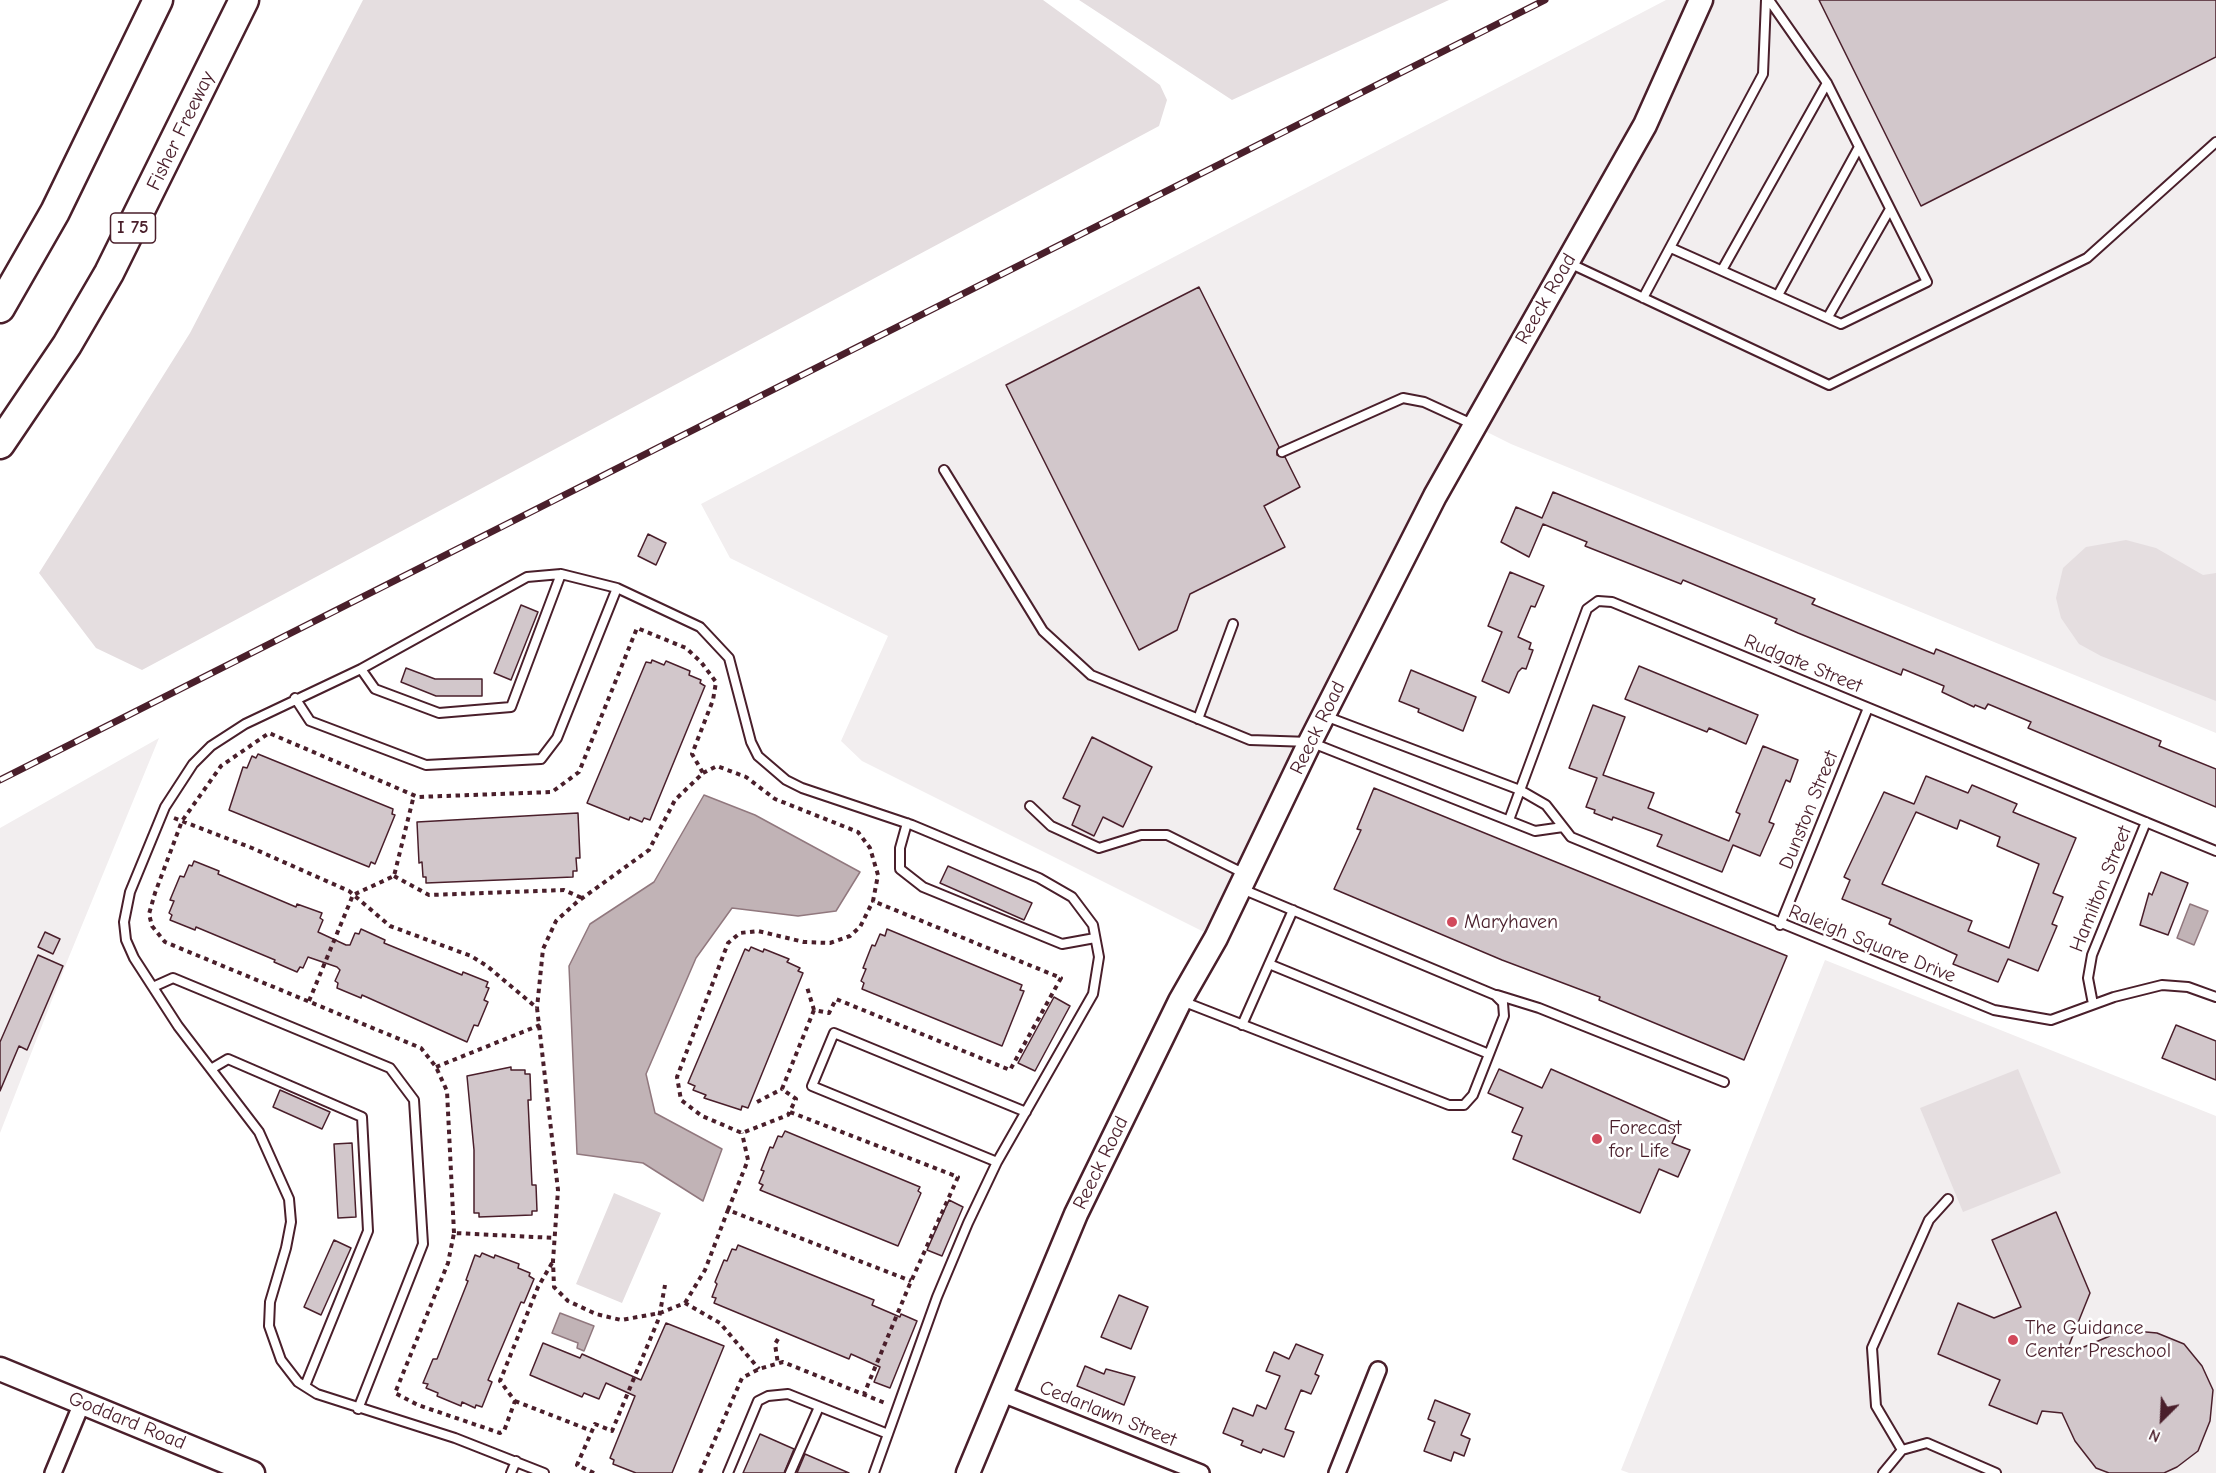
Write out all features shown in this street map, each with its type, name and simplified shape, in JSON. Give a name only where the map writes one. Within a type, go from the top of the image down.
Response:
[{"type":"highway","points":[[0,308],[54,212],[158,0]]},
{"type":"highway","name":"Fisher Freeway","points":[[0,444],[67,345],[109,273],[244,0]]},
{"type":"street","name":"Reeck Road","points":[[968,1473],[1076,1214],[1180,1001],[1473,425],[1645,125],[1701,0]]},
{"type":"street","name":"Goddard Road","points":[[0,1369],[253,1473]]},
{"type":"street","points":[[1337,1473],[1378,1370]]},
{"type":"street","name":"Cedarlawn Street","points":[[1000,1393],[1201,1473]]},
{"type":"street","points":[[53,1473],[82,1402]]},
{"type":"lane","points":[[1643,298],[1763,74],[1768,0]]},
{"type":"lane","points":[[1671,248],[1841,324],[1927,282],[1827,83],[1768,0]]},
{"type":"lane","points":[[1722,270],[1827,83]]},
{"type":"lane","points":[[1568,262],[1829,385],[2086,258],[2216,142]]},
{"type":"lane","points":[[1778,295],[1859,147]]},
{"type":"lane","points":[[1828,317],[1890,209]]},
{"type":"lane","points":[[1282,452],[1403,398],[1424,402],[1473,425]]},
{"type":"lane","points":[[944,470],[1043,631],[1091,675],[1250,740],[1310,742],[1535,831],[1563,827]]},
{"type":"lane","points":[[361,669],[375,689],[439,713],[511,707],[561,574]]},
{"type":"lane","points":[[544,1473],[455,1438],[317,1394],[298,1382],[281,1360],[269,1326],[270,1302],[291,1222],[289,1199],[260,1132],[178,1026],[134,958],[126,940],[124,922],[130,892],[162,813],[183,778],[211,746],[245,724],[295,698],[361,669],[527,577],[561,574],[617,588],[700,627],[729,658],[735,673],[751,742],[758,756],[771,769],[802,788],[907,824],[1040,878],[1072,897],[1093,925],[1099,957],[1093,994],[997,1162],[937,1297],[874,1473]]},
{"type":"lane","points":[[295,698],[310,721],[426,765],[541,759],[557,738],[617,588]]},
{"type":"lane","name":"Rudgate Street","points":[[1509,820],[1587,609],[1598,602],[1612,602],[2216,851]]},
{"type":"lane","points":[[1198,719],[1233,624]]},
{"type":"lane","name":"Dunston Street","points":[[1780,925],[1868,708]]},
{"type":"lane","name":"Raleigh Square Drive","points":[[1323,716],[1520,789],[1546,806],[1570,837],[1780,925],[1994,1010],[2051,1020],[2093,1004],[2147,988],[2181,986],[2216,997]]},
{"type":"lane","points":[[1030,806],[1051,826],[1099,848],[1141,835],[1167,835],[1293,910],[1495,995],[1539,1008],[1724,1082]]},
{"type":"lane","name":"Hamilton Street","points":[[2093,1004],[2088,978],[2092,955],[2146,822]]},
{"type":"lane","points":[[907,824],[900,848],[900,869],[923,887],[1062,944],[1095,938]]},
{"type":"lane","points":[[1242,1025],[1293,910]]},
{"type":"lane","points":[[1269,964],[1489,1054]]},
{"type":"lane","points":[[153,987],[172,978],[390,1068],[414,1100],[423,1244],[358,1408]]},
{"type":"lane","points":[[1180,1001],[1449,1106],[1464,1105],[1473,1095],[1504,1016],[1503,1004],[1495,995]]},
{"type":"lane","points":[[997,1162],[812,1086],[834,1033],[1026,1112]]},
{"type":"lane","points":[[211,1069],[228,1059],[362,1117],[368,1231],[305,1386]]},
{"type":"lane","points":[[1902,1450],[1876,1406],[1872,1348],[1929,1220],[1948,1199]]},
{"type":"lane","points":[[728,1473],[758,1401],[779,1393],[788,1394],[888,1434]]},
{"type":"lane","points":[[790,1473],[819,1407]]},
{"type":"lane","points":[[1883,1473],[1902,1450],[1927,1443],[1996,1473]]},
{"type":"lane","points":[[511,1473],[516,1461]]},
{"type":"path","points":[[515,1401],[504,1431],[500,1433],[418,1405],[395,1393],[448,1263],[454,1233],[447,1091],[436,1067],[421,1048],[165,942],[152,926],[149,914],[155,892],[182,821],[221,766],[269,733],[414,795],[552,792],[579,772],[636,628],[686,648],[701,662],[716,682],[713,700],[692,754],[703,773]]},
{"type":"path","points":[[742,1133],[748,1160],[705,1270],[685,1303],[660,1313],[621,1320],[596,1314],[568,1301],[554,1287],[553,1261],[558,1190],[537,1008],[543,949],[556,921],[582,898],[649,850],[675,800],[703,773],[717,766],[746,777],[775,799],[858,832],[870,848],[878,875],[873,901],[860,927],[850,936],[830,943],[804,942],[758,931],[740,933],[728,943],[677,1077],[681,1100],[702,1116],[742,1133],[790,1112],[796,1099],[783,1089]]},
{"type":"path","points":[[394,876],[414,795]]},
{"type":"path","points":[[162,813],[252,848],[353,895],[390,926],[452,949],[487,966],[537,1008]]},
{"type":"path","points":[[394,876],[429,895],[564,890],[582,898]]},
{"type":"path","points":[[309,1001],[353,895],[394,876]]},
{"type":"path","points":[[814,1010],[829,1013],[836,999],[1010,1070],[1061,978],[873,901]]},
{"type":"path","points":[[756,1102],[783,1089],[814,1010],[807,987]]},
{"type":"path","points":[[436,1067],[540,1025]]},
{"type":"path","points":[[790,1112],[958,1177],[864,1394]]},
{"type":"path","points":[[728,1210],[911,1281]]},
{"type":"path","points":[[454,1233],[555,1238]]},
{"type":"path","points":[[553,1261],[538,1287],[500,1381],[515,1401],[592,1431]]},
{"type":"path","points":[[594,1473],[577,1465],[595,1424],[612,1431],[660,1313],[664,1285]]},
{"type":"path","points":[[685,1303],[720,1323],[759,1369]]},
{"type":"path","points":[[778,1339],[775,1344],[778,1364]]},
{"type":"shaded area","points":[[363,0],[1043,0],[1160,85],[1167,100],[1159,126],[142,670],[96,648],[39,573],[190,333]]},
{"type":"shaded area","points":[[1079,0],[1449,0],[1232,100]]},
{"type":"shaded area","points":[[1666,0],[2216,0],[2216,733],[1511,444],[1473,425],[1216,938],[862,761],[841,741],[888,636],[730,558],[701,504]]},
{"type":"shaded area","points":[[2126,540],[2156,548],[2203,575],[2216,573],[2216,701],[2101,656],[2079,644],[2061,618],[2056,598],[2063,568],[2086,547]]},
{"type":"shaded area","points":[[159,738],[66,964],[0,1133],[0,828]]},
{"type":"shaded area","points":[[704,795],[755,815],[860,872],[836,911],[798,916],[732,908],[696,958],[646,1074],[655,1113],[722,1149],[703,1201],[643,1163],[577,1154],[569,966],[590,924],[654,882]]},
{"type":"shaded area","points":[[2190,904],[2208,911],[2194,945],[2177,938]]},
{"type":"shaded area","points":[[1825,960],[2216,1116],[2216,1473],[1629,1473],[1621,1470]]},
{"type":"shaded area","points":[[2018,1069],[2061,1173],[1963,1212],[1920,1108]]},
{"type":"shaded area","points":[[614,1193],[661,1213],[622,1303],[576,1284]]},
{"type":"shaded area","points":[[560,1313],[594,1326],[584,1351],[577,1348],[578,1343],[552,1333]]},
{"type":"building","points":[[1819,0],[2216,0],[2216,57],[1921,206]]},
{"type":"building","points":[[1199,287],[1279,447],[1277,455],[1285,457],[1300,487],[1264,506],[1285,547],[1190,594],[1177,630],[1139,650],[1006,385]]},
{"type":"building","points":[[1553,492],[1815,599],[1812,604],[1934,654],[1936,649],[2161,741],[2159,746],[2216,769],[2216,807],[2028,728],[2031,722],[1988,704],[1985,709],[1975,705],[1974,707],[1942,692],[1944,686],[1903,669],[1901,675],[1775,623],[1777,619],[1683,580],[1681,584],[1585,546],[1587,542],[1543,524],[1529,557],[1501,542],[1516,507],[1542,518]]},
{"type":"building","points":[[648,534],[666,543],[656,565],[638,556]]},
{"type":"building","points":[[1510,572],[1544,586],[1535,607],[1531,606],[1518,637],[1531,643],[1529,649],[1533,650],[1526,669],[1522,668],[1518,672],[1509,693],[1482,681],[1502,632],[1488,626]]},
{"type":"building","points":[[521,605],[538,612],[511,680],[494,673]]},
{"type":"building","points":[[652,660],[664,665],[666,661],[690,671],[689,675],[701,680],[700,683],[705,686],[650,820],[644,818],[642,822],[630,817],[629,820],[587,803],[646,662],[651,663]]},
{"type":"building","points":[[1639,666],[1758,715],[1746,744],[1709,728],[1707,732],[1625,699]]},
{"type":"building","points":[[406,668],[435,679],[482,679],[482,696],[436,696],[401,682]]},
{"type":"building","points":[[1411,670],[1476,697],[1463,731],[1418,712],[1419,709],[1399,701]]},
{"type":"building","points":[[1593,705],[1625,717],[1603,775],[1654,793],[1648,808],[1729,841],[1740,814],[1736,812],[1763,746],[1798,760],[1790,782],[1786,780],[1769,822],[1774,824],[1760,856],[1733,845],[1722,872],[1657,846],[1662,835],[1613,817],[1612,820],[1586,807],[1597,778],[1569,768]]},
{"type":"building","points":[[1092,737],[1152,767],[1123,827],[1103,817],[1094,836],[1072,825],[1080,806],[1063,798]]},
{"type":"building","points":[[258,754],[393,809],[392,814],[395,815],[375,864],[371,862],[369,867],[229,810],[243,767],[247,768],[252,756],[256,758]]},
{"type":"building","points":[[1926,776],[1968,793],[1972,785],[2017,804],[2013,812],[2076,838],[2053,893],[2063,897],[2052,924],[2057,926],[2038,971],[2008,959],[1998,982],[1953,964],[1957,955],[1889,924],[1891,919],[1842,899],[1850,880],[1844,877],[1884,792],[1914,804]],"holes":[[[1916,812],[1957,829],[1960,820],[2000,837],[1997,846],[2039,864],[2009,948],[1968,931],[1972,921],[1882,884]]]},
{"type":"building","name":"Maryhaven","points":[[1374,788],[1787,956],[1744,1060],[1599,1000],[1600,997],[1502,960],[1334,889],[1361,830],[1357,829]]},
{"type":"building","points":[[578,813],[580,858],[576,858],[577,871],[573,871],[573,877],[426,883],[426,877],[423,877],[422,862],[419,863],[417,822]]},
{"type":"building","points":[[194,861],[219,871],[218,874],[296,907],[297,904],[322,913],[320,918],[323,920],[318,932],[346,945],[350,945],[355,933],[359,934],[361,929],[385,940],[384,943],[462,975],[463,972],[488,982],[486,987],[489,988],[484,1000],[488,1002],[478,1026],[474,1025],[467,1042],[362,995],[361,998],[337,988],[338,983],[335,981],[340,970],[337,967],[308,957],[303,968],[300,967],[297,972],[274,962],[275,960],[196,927],[195,930],[170,920],[172,915],[169,913],[174,901],[170,900],[180,876],[184,877],[189,865],[192,866]]},
{"type":"building","points":[[948,866],[1032,903],[1024,920],[940,883]]},
{"type":"building","points":[[2161,872],[2188,883],[2168,935],[2140,925],[2149,893],[2152,895]]},
{"type":"building","points":[[887,929],[1022,985],[1020,990],[1024,991],[1002,1046],[862,989],[864,983],[861,981],[866,969],[863,968],[872,945],[875,946],[880,934],[885,936]]},
{"type":"building","points":[[45,932],[60,939],[53,954],[38,947]]},
{"type":"building","points":[[751,947],[763,952],[764,949],[789,959],[787,962],[800,968],[798,971],[803,973],[748,1108],[742,1106],[741,1110],[704,1098],[706,1095],[693,1090],[695,1086],[688,1083],[745,949],[749,951]]},
{"type":"building","points":[[38,955],[63,966],[27,1050],[19,1046],[0,1091],[0,1042]]},
{"type":"building","points":[[1054,997],[1070,1006],[1035,1071],[1018,1063]]},
{"type":"building","points":[[2176,1025],[2216,1041],[2216,1080],[2162,1058]]},
{"type":"building","points":[[511,1067],[511,1070],[525,1070],[525,1074],[530,1074],[531,1100],[528,1100],[532,1185],[536,1185],[537,1211],[532,1211],[532,1215],[479,1217],[479,1213],[474,1213],[474,1150],[467,1076]]},
{"type":"building","name":"Forecast for Life","points":[[1499,1069],[1542,1088],[1551,1069],[1680,1126],[1672,1143],[1690,1150],[1678,1177],[1659,1169],[1640,1213],[1513,1159],[1522,1136],[1512,1132],[1523,1108],[1488,1093]]},
{"type":"building","points":[[280,1090],[330,1112],[322,1129],[273,1107]]},
{"type":"building","points":[[785,1131],[920,1187],[918,1191],[921,1193],[898,1246],[760,1190],[763,1185],[759,1183],[764,1171],[761,1170],[770,1147],[773,1148],[778,1136],[782,1137]]},
{"type":"building","points":[[352,1143],[356,1217],[338,1218],[334,1144]]},
{"type":"building","points":[[949,1200],[963,1207],[942,1256],[927,1250]]},
{"type":"building","name":"The Guidance Center Preschool","points":[[2056,1212],[2090,1293],[2065,1355],[2124,1330],[2157,1333],[2184,1344],[2202,1366],[2213,1390],[2210,1421],[2198,1451],[2177,1467],[2164,1473],[2109,1473],[2096,1468],[2075,1441],[2062,1413],[2042,1411],[2037,1424],[1989,1405],[2000,1380],[1938,1354],[1958,1303],[1994,1318],[2021,1307],[1992,1240]]},
{"type":"building","points":[[334,1240],[351,1248],[321,1315],[304,1307]]},
{"type":"building","points":[[738,1245],[874,1300],[872,1305],[900,1317],[901,1314],[917,1321],[890,1388],[874,1382],[880,1367],[851,1354],[849,1359],[714,1303],[716,1298],[712,1297],[717,1284],[715,1282],[724,1260],[727,1261],[732,1249],[736,1250]]},
{"type":"building","points":[[482,1253],[519,1264],[518,1268],[530,1273],[529,1276],[534,1279],[524,1303],[521,1302],[488,1380],[492,1382],[482,1407],[476,1405],[475,1408],[462,1402],[461,1406],[437,1396],[438,1393],[426,1388],[428,1384],[423,1383],[433,1359],[437,1359],[468,1281],[466,1280],[475,1255],[480,1257]]},
{"type":"building","points":[[1119,1295],[1148,1307],[1131,1349],[1101,1337]]},
{"type":"building","points":[[666,1323],[724,1346],[672,1473],[636,1473],[613,1464],[614,1460],[610,1458],[635,1396],[606,1383],[599,1399],[584,1393],[582,1397],[530,1375],[543,1343],[580,1358],[582,1354],[641,1380]]},
{"type":"building","points":[[1296,1344],[1323,1355],[1315,1374],[1319,1376],[1311,1394],[1301,1390],[1285,1429],[1294,1432],[1284,1457],[1263,1449],[1261,1453],[1241,1445],[1243,1441],[1223,1433],[1233,1408],[1253,1416],[1257,1405],[1266,1409],[1280,1376],[1266,1371],[1274,1352],[1289,1359]]},
{"type":"building","points":[[1085,1366],[1104,1374],[1106,1369],[1135,1377],[1124,1405],[1077,1386]]},
{"type":"building","points":[[1435,1400],[1470,1414],[1461,1435],[1470,1439],[1464,1456],[1454,1452],[1451,1461],[1424,1451],[1435,1422],[1428,1419]]},
{"type":"building","points":[[760,1434],[794,1449],[784,1473],[743,1473]]},
{"type":"building","points":[[805,1454],[849,1473],[797,1473]]},
{"type":"railway","points":[[0,780],[1545,0]]},
{"type":"place","name":"Maryhaven","points":[[1452,922]]},
{"type":"place","name":"Forecast for Life","points":[[1597,1139]]},
{"type":"place","name":"The Guidance Center Preschool","points":[[2013,1340]]}]
